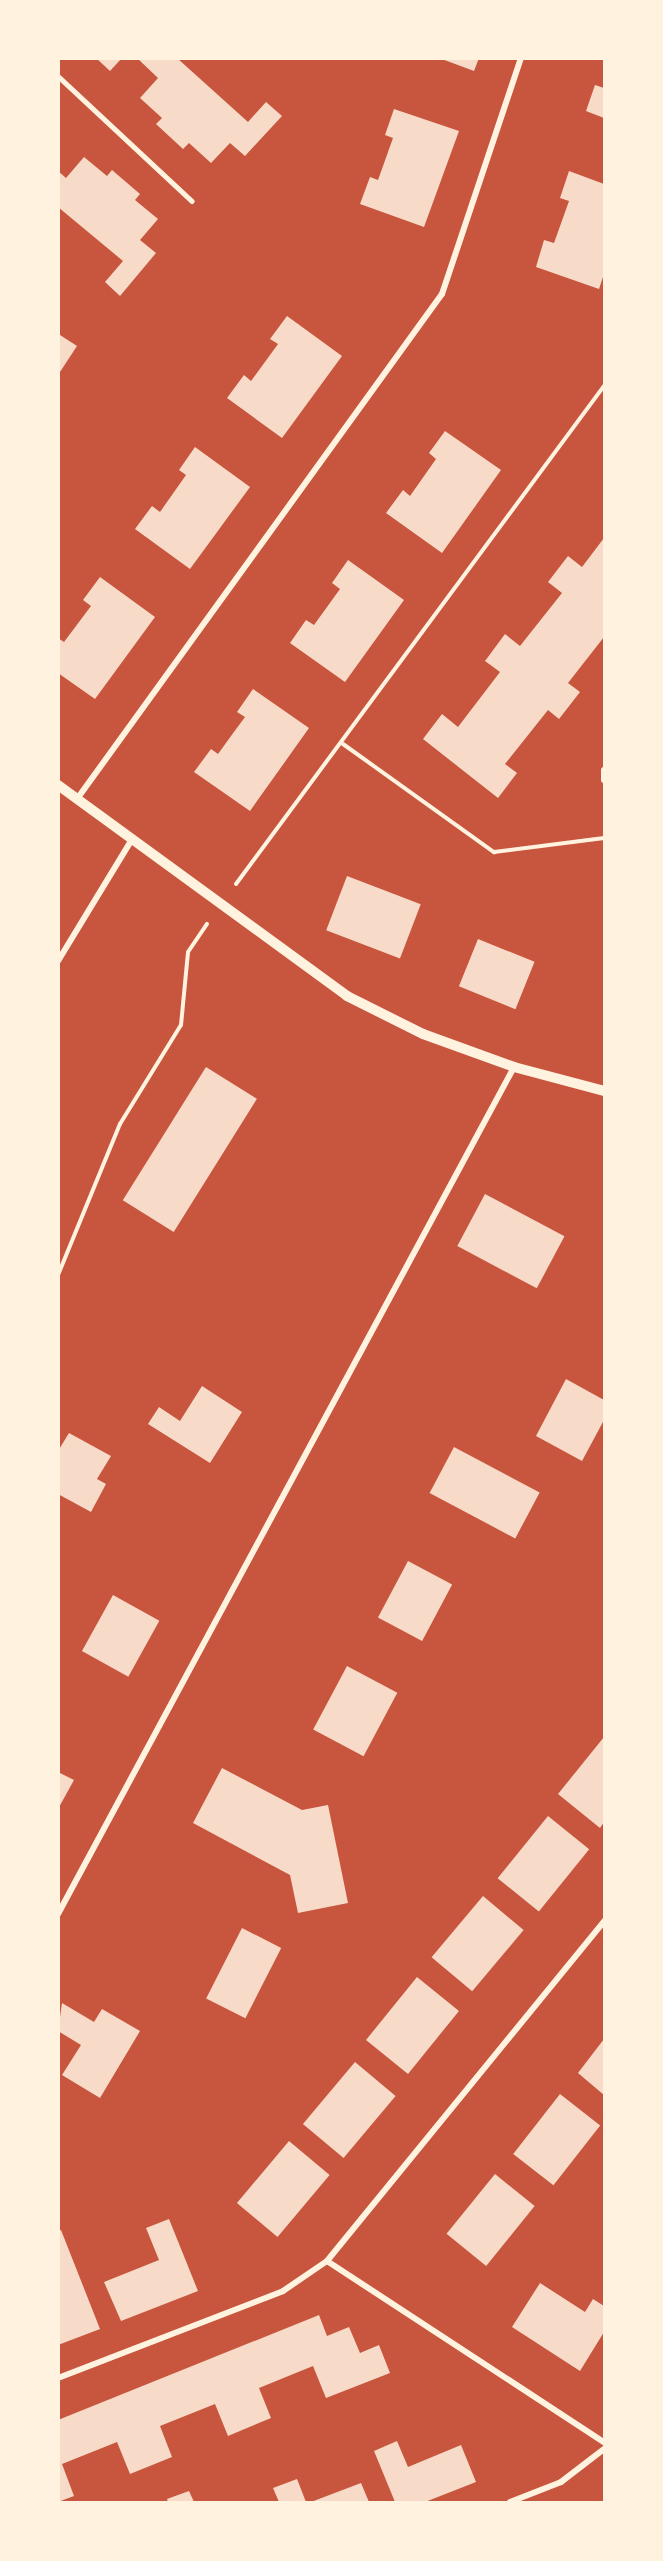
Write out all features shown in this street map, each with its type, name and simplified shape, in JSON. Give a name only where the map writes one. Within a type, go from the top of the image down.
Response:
[{"type":"street","points":[[77,799],[442,294],[521,58]]},
{"type":"street","points":[[604,770],[604,780]]},
{"type":"street","points":[[58,785],[219,906],[347,996],[387,1018],[514,1067],[604,1091]]},
{"type":"street","points":[[58,961],[131,841]]},
{"type":"street","points":[[58,1914],[514,1067]]},
{"type":"street","points":[[58,2378],[283,2291],[327,2261],[604,1921]]},
{"type":"street","points":[[327,2261],[604,2442]]},
{"type":"street","points":[[510,2502],[561,2482],[604,2449]]},
{"type":"lane","points":[[58,76],[192,201]]},
{"type":"path","points":[[58,1275],[120,1124],[181,1025],[188,952],[219,906],[343,744],[604,386]]},
{"type":"path","points":[[343,744],[494,852],[604,838]]},
{"type":"building","points":[[96,58],[122,58],[110,71]]},
{"type":"building","points":[[137,58],[177,58],[248,122],[266,102],[282,116],[245,156],[230,143],[211,163],[189,143],[183,149],[156,124],[162,118],[140,98],[158,78]]},
{"type":"building","points":[[439,58],[479,58],[474,71]]},
{"type":"building","points":[[595,85],[604,88],[604,118],[586,111]]},
{"type":"building","points":[[394,109],[459,131],[424,227],[360,204],[370,177],[378,180],[393,138],[385,135]]},
{"type":"building","points":[[84,157],[107,176],[112,170],[140,194],[135,200],[158,219],[140,240],[156,253],[120,296],[105,282],[123,261],[58,207],[58,171],[66,178]]},
{"type":"building","points":[[569,171],[604,184],[604,274],[599,289],[536,267],[544,240],[554,243],[569,201],[560,198]]},
{"type":"building","points":[[287,316],[342,356],[282,438],[227,398],[244,375],[251,381],[278,344],[270,339]]},
{"type":"building","points":[[60,335],[77,346],[58,375],[58,337]]},
{"type":"building","points":[[445,431],[501,470],[442,553],[386,513],[403,490],[410,496],[436,459],[429,453]]},
{"type":"building","points":[[195,447],[250,487],[190,569],[135,529],[152,506],[160,512],[186,475],[179,470]]},
{"type":"building","points":[[604,538],[604,637],[568,683],[580,692],[559,719],[548,710],[505,764],[517,773],[498,798],[423,739],[442,714],[458,727],[500,672],[485,661],[505,634],[520,646],[562,593],[548,582],[568,556],[582,567]]},
{"type":"building","points":[[348,560],[404,600],[345,682],[290,643],[306,620],[314,625],[340,589],[332,583]]},
{"type":"building","points":[[100,577],[155,617],[95,699],[58,673],[58,638],[64,642],[91,606],[83,600]]},
{"type":"building","points":[[253,689],[309,728],[250,811],[194,772],[211,749],[218,754],[245,717],[237,712]]},
{"type":"building","points":[[347,876],[421,904],[400,958],[326,930]]},
{"type":"building","points":[[478,939],[535,962],[515,1009],[459,986]]},
{"type":"building","points":[[206,1067],[257,1099],[174,1232],[123,1200]]},
{"type":"building","points":[[485,1194],[564,1236],[537,1288],[457,1246]]},
{"type":"building","points":[[566,1379],[604,1400],[604,1420],[582,1461],[536,1436]]},
{"type":"building","points":[[202,1386],[242,1412],[210,1463],[148,1424],[159,1407],[180,1421]]},
{"type":"building","points":[[69,1433],[111,1456],[97,1479],[106,1484],[91,1512],[58,1494],[58,1451]]},
{"type":"building","points":[[454,1447],[540,1493],[515,1538],[430,1493]]},
{"type":"building","points":[[408,1561],[452,1584],[422,1641],[378,1618]]},
{"type":"building","points":[[113,1595],[159,1621],[128,1677],[82,1651]]},
{"type":"building","points":[[347,1666],[397,1693],[364,1756],[313,1730]]},
{"type":"building","points":[[604,1737],[604,1822],[600,1828],[558,1794]]},
{"type":"building","points":[[222,1768],[302,1810],[328,1805],[348,1903],[298,1913],[290,1875],[193,1823]]},
{"type":"building","points":[[58,1772],[74,1780],[58,1809]]},
{"type":"building","points":[[548,1816],[589,1849],[539,1912],[498,1878]]},
{"type":"building","points":[[483,1896],[524,1930],[472,1991],[432,1957]]},
{"type":"building","points":[[242,1928],[281,1948],[245,2018],[206,1998]]},
{"type":"building","points":[[417,1977],[459,2011],[408,2074],[366,2040]]},
{"type":"building","points":[[62,2003],[94,2022],[102,2009],[140,2031],[100,2098],[62,2075],[81,2045],[58,2031]]},
{"type":"building","points":[[604,2039],[604,2095],[578,2073]]},
{"type":"building","points":[[355,2062],[396,2096],[344,2158],[303,2124]]},
{"type":"building","points":[[560,2094],[600,2125],[553,2185],[513,2154]]},
{"type":"building","points":[[289,2141],[330,2175],[278,2237],[237,2203]]},
{"type":"building","points":[[495,2174],[535,2206],[486,2266],[447,2234]]},
{"type":"building","points":[[169,2219],[198,2291],[121,2321],[104,2282],[159,2260],[146,2228]]},
{"type":"building","points":[[61,2230],[100,2329],[58,2345],[58,2231]]},
{"type":"building","points":[[540,2283],[585,2312],[593,2299],[604,2306],[604,2332],[580,2371],[512,2327]]},
{"type":"building","points":[[319,2315],[327,2336],[349,2327],[360,2353],[379,2345],[390,2373],[326,2398],[313,2366],[259,2388],[271,2418],[228,2436],[215,2404],[160,2426],[172,2457],[130,2474],[117,2442],[62,2464],[74,2496],[58,2502],[58,2420]]},
{"type":"building","points":[[397,2441],[408,2467],[461,2445],[476,2482],[425,2502],[395,2502],[374,2451]]},
{"type":"building","points":[[297,2479],[306,2502],[279,2502],[273,2488]]},
{"type":"building","points":[[361,2483],[369,2502],[311,2502]]},
{"type":"building","points":[[189,2491],[194,2502],[168,2502],[167,2499]]}]
